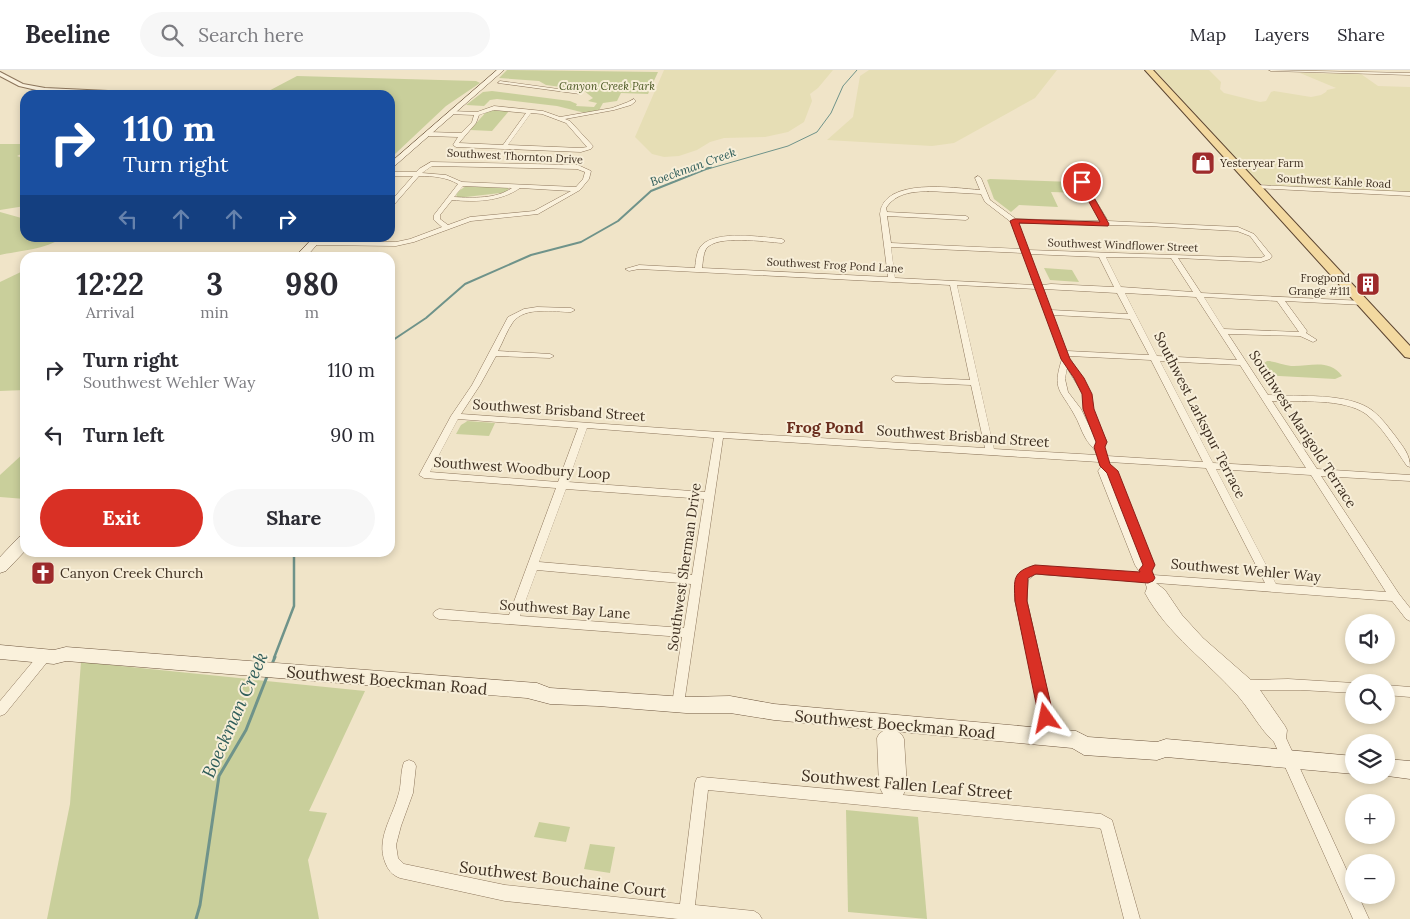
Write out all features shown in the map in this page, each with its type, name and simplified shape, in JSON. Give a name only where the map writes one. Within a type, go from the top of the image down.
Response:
[{"type":"main road","points":[[395,162],[428,134],[450,112],[496,81],[501,70]]},
{"type":"main road","points":[[1149,70],[1410,354]]},
{"type":"main road","points":[[305,252],[314,242]]},
{"type":"main road","points":[[1,569],[20,547]]},
{"type":"main road","name":"Southwest Boeckman Road","points":[[0,643],[62,650],[66,654]]},
{"type":"main road","name":"Southwest Boeckman Road","points":[[0,652],[44,657],[66,654],[529,691],[542,696],[682,704],[701,710],[765,717],[774,712],[890,729],[1052,738],[1076,740],[1084,746],[1157,751],[1166,748],[1345,764]]},
{"type":"main road","points":[[1395,769],[1410,770]]},
{"type":"street","points":[[1271,70],[1410,74]]},
{"type":"street","points":[[0,74],[21,84],[39,89],[58,90]]},
{"type":"street","points":[[496,81],[580,93]]},
{"type":"street","points":[[496,81],[536,82],[540,84],[538,87]]},
{"type":"street","points":[[450,112],[477,114],[494,108],[562,118],[603,112],[628,105],[634,100]]},
{"type":"street","points":[[504,147],[530,112]]},
{"type":"street","points":[[477,114],[474,122],[461,135],[456,144],[581,150],[589,148],[589,144],[562,118]]},
{"type":"street","points":[[428,134],[461,135]]},
{"type":"street","name":"Southwest Thornton Drive","points":[[416,175],[428,165],[436,163],[586,169],[588,173],[578,189]]},
{"type":"street","points":[[395,174],[445,177],[454,179],[461,184],[578,189]]},
{"type":"street","points":[[395,200],[416,175]]},
{"type":"street","points":[[978,178],[989,202],[1014,221],[1065,356],[1087,394],[1088,409],[1102,442],[1099,447]]},
{"type":"street","points":[[1081,181],[1106,224]]},
{"type":"street","points":[[446,227],[436,218],[461,184]]},
{"type":"street","points":[[450,198],[464,199],[503,195],[518,187]]},
{"type":"street","name":"Southwest Kahle Road","points":[[1257,187],[1410,194]]},
{"type":"street","points":[[336,242],[380,246],[402,243],[480,217],[536,213],[578,189]]},
{"type":"street","points":[[892,280],[883,208],[886,201],[902,192],[925,190],[984,192]]},
{"type":"street","points":[[884,214],[966,218]]},
{"type":"street","points":[[1014,221],[1106,224]]},
{"type":"street","name":"Southwest Windflower Street","points":[[887,245],[1101,255],[1261,260],[1268,258],[1268,254],[1252,235],[1244,231],[1148,224],[1106,224]]},
{"type":"street","points":[[698,270],[703,250],[711,242],[728,239],[782,241]]},
{"type":"street","name":"Southwest Larkspur Terrace","points":[[1101,255],[1273,588]]},
{"type":"street","name":"Southwest Marigold Terrace","points":[[1174,256],[1395,597],[1410,616]]},
{"type":"street","name":"Southwest Frog Pond Lane","points":[[629,269],[639,267],[1040,288],[1051,286],[1364,303]]},
{"type":"street","points":[[953,283],[990,451]]},
{"type":"street","points":[[1278,299],[1303,331],[1302,334]]},
{"type":"street","name":"Southwest Woodbury Loop","points":[[571,310],[537,309],[517,315],[506,327],[476,385],[455,416],[424,474],[709,496]]},
{"type":"street","points":[[1049,312],[1134,317]]},
{"type":"street","points":[[1222,331],[1302,334],[1313,340]]},
{"type":"street","points":[[493,353],[550,356]]},
{"type":"street","points":[[1065,356],[1155,358],[1243,363]]},
{"type":"street","points":[[1065,356],[1060,374],[1064,394],[1081,418],[1089,440],[1099,447],[1105,463],[1104,471],[1140,565],[1178,618],[1199,641],[1248,686],[1280,730],[1279,738]]},
{"type":"street","points":[[895,379],[975,383]]},
{"type":"street","points":[[1266,398],[1348,403],[1362,408],[1372,415],[1410,464]]},
{"type":"street","name":"Southwest Brisband Street","points":[[455,416],[719,435],[990,451],[1105,463],[1210,465],[1410,478]]},
{"type":"street","points":[[513,620],[584,425]]},
{"type":"street","name":"Southwest Sherman Drive","points":[[682,704],[689,633],[719,435]]},
{"type":"street","points":[[534,566],[697,580]]},
{"type":"street","name":"Southwest Wehler Way","points":[[1052,738],[1021,601],[1020,582],[1025,573],[1035,570],[1395,597]]},
{"type":"street","points":[[1149,579],[1151,594],[1172,625],[1242,692],[1270,731],[1279,738],[1361,919]]},
{"type":"street","name":"Southwest Bay Lane","points":[[439,614],[689,633]]},
{"type":"street","points":[[0,710],[44,657]]},
{"type":"street","points":[[1248,686],[1272,683],[1345,687]]},
{"type":"street","points":[[1395,691],[1410,692]]},
{"type":"street","points":[[890,729],[897,739],[900,788],[894,800]]},
{"type":"street","name":"Southwest Bouchaine Court","points":[[409,766],[406,795],[389,844],[390,859],[393,866],[400,872],[506,893],[687,915],[754,919]]},
{"type":"street","name":"Southwest Fallen Leaf Street","points":[[687,915],[702,783],[1094,819],[1107,825],[1132,919]]},
{"type":"shaded area","points":[[664,70],[833,70],[818,88],[810,94],[812,101],[804,122],[788,132],[765,137],[724,138],[679,156],[664,157],[652,154],[635,137]]},
{"type":"shaded area","points":[[869,70],[1057,70],[1035,98],[954,143],[932,146],[827,140],[853,117],[860,76]]},
{"type":"shaded area","points":[[1155,70],[1209,70],[1221,82],[1220,89],[1224,93],[1260,102],[1266,101],[1271,92],[1274,91],[1311,97],[1321,95],[1327,90],[1336,88],[1300,73],[1361,74],[1378,86],[1410,87],[1410,192],[1267,186],[1256,181]]},
{"type":"green space","name":"Canyon Creek Park","points":[[507,70],[658,72],[648,94],[621,93],[617,101],[603,103],[598,112],[585,113],[557,106],[497,99],[490,100],[484,106],[466,105],[483,92],[492,91],[570,101],[577,104],[576,106],[594,107],[597,103],[588,101],[593,98],[583,90],[546,85],[539,81],[499,78]]},
{"type":"green space","points":[[297,76],[476,81],[480,83],[446,106],[395,154],[395,90],[270,90]]},
{"type":"green space","points":[[488,110],[509,111],[492,131],[470,130]]},
{"type":"green space","points":[[0,144],[20,144],[20,154],[17,156],[20,157],[20,207],[0,210]]},
{"type":"green space","points":[[987,180],[1073,182],[1076,183],[1081,193],[1051,192],[1058,207],[1019,205],[1011,212],[994,199]]},
{"type":"green space","points":[[466,186],[508,188],[509,192],[457,198],[456,193]]},
{"type":"green space","points":[[0,212],[20,218],[20,242],[55,242],[40,247],[0,255]]},
{"type":"green space","points":[[1044,268],[1072,270],[1079,282],[1050,280]]},
{"type":"green space","points":[[20,272],[20,390],[0,391],[0,282]]},
{"type":"green space","points":[[1267,361],[1291,366],[1325,365],[1337,370],[1342,376],[1335,379],[1263,375],[1263,364]]},
{"type":"green space","points":[[467,421],[495,423],[489,436],[456,434],[461,425]]},
{"type":"green space","points":[[20,457],[20,499],[0,497],[0,475]]},
{"type":"green space","points":[[81,662],[365,691],[309,811],[327,813],[308,860],[319,919],[47,919],[70,804]]},
{"type":"green space","points":[[846,810],[918,817],[927,919],[848,912]]},
{"type":"green space","points":[[539,822],[570,827],[566,842],[534,837]]},
{"type":"green space","points":[[590,844],[615,847],[610,873],[584,869]]},
{"type":"waterway","name":"Boeckman Creek","points":[[708,169],[788,146],[817,132],[831,113],[843,86],[857,70]]},
{"type":"waterway","name":"Boeckman Creek","points":[[395,339],[426,318],[465,284],[531,255],[581,242],[618,221],[651,191],[711,167]]},
{"type":"waterway","name":"Boeckman Creek","points":[[274,658],[294,606],[294,557]]},
{"type":"waterway","name":"Boeckman Creek","points":[[272,664],[275,657]]},
{"type":"waterway","name":"Boeckman Creek","points":[[196,919],[200,905],[219,776],[246,730],[268,674]]},
{"type":"place","name":"Yesteryear Farm","points":[[1203,163]]},
{"type":"place","name":"Frogpond Grange #111","points":[[1368,284]]},
{"type":"place","name":"Canyon Creek Church","points":[[43,573]]},
{"type":"district","name":"Frog Pond","points":[[825,427]]},
{"type":"route","points":[[1046,718],[1021,601],[1020,582],[1022,576],[1035,570],[1148,578],[1145,570],[1149,565],[1112,471],[1105,466],[1099,447],[1102,442],[1088,409],[1087,394],[1066,359],[1014,221],[1106,224],[1082,182]]}]
